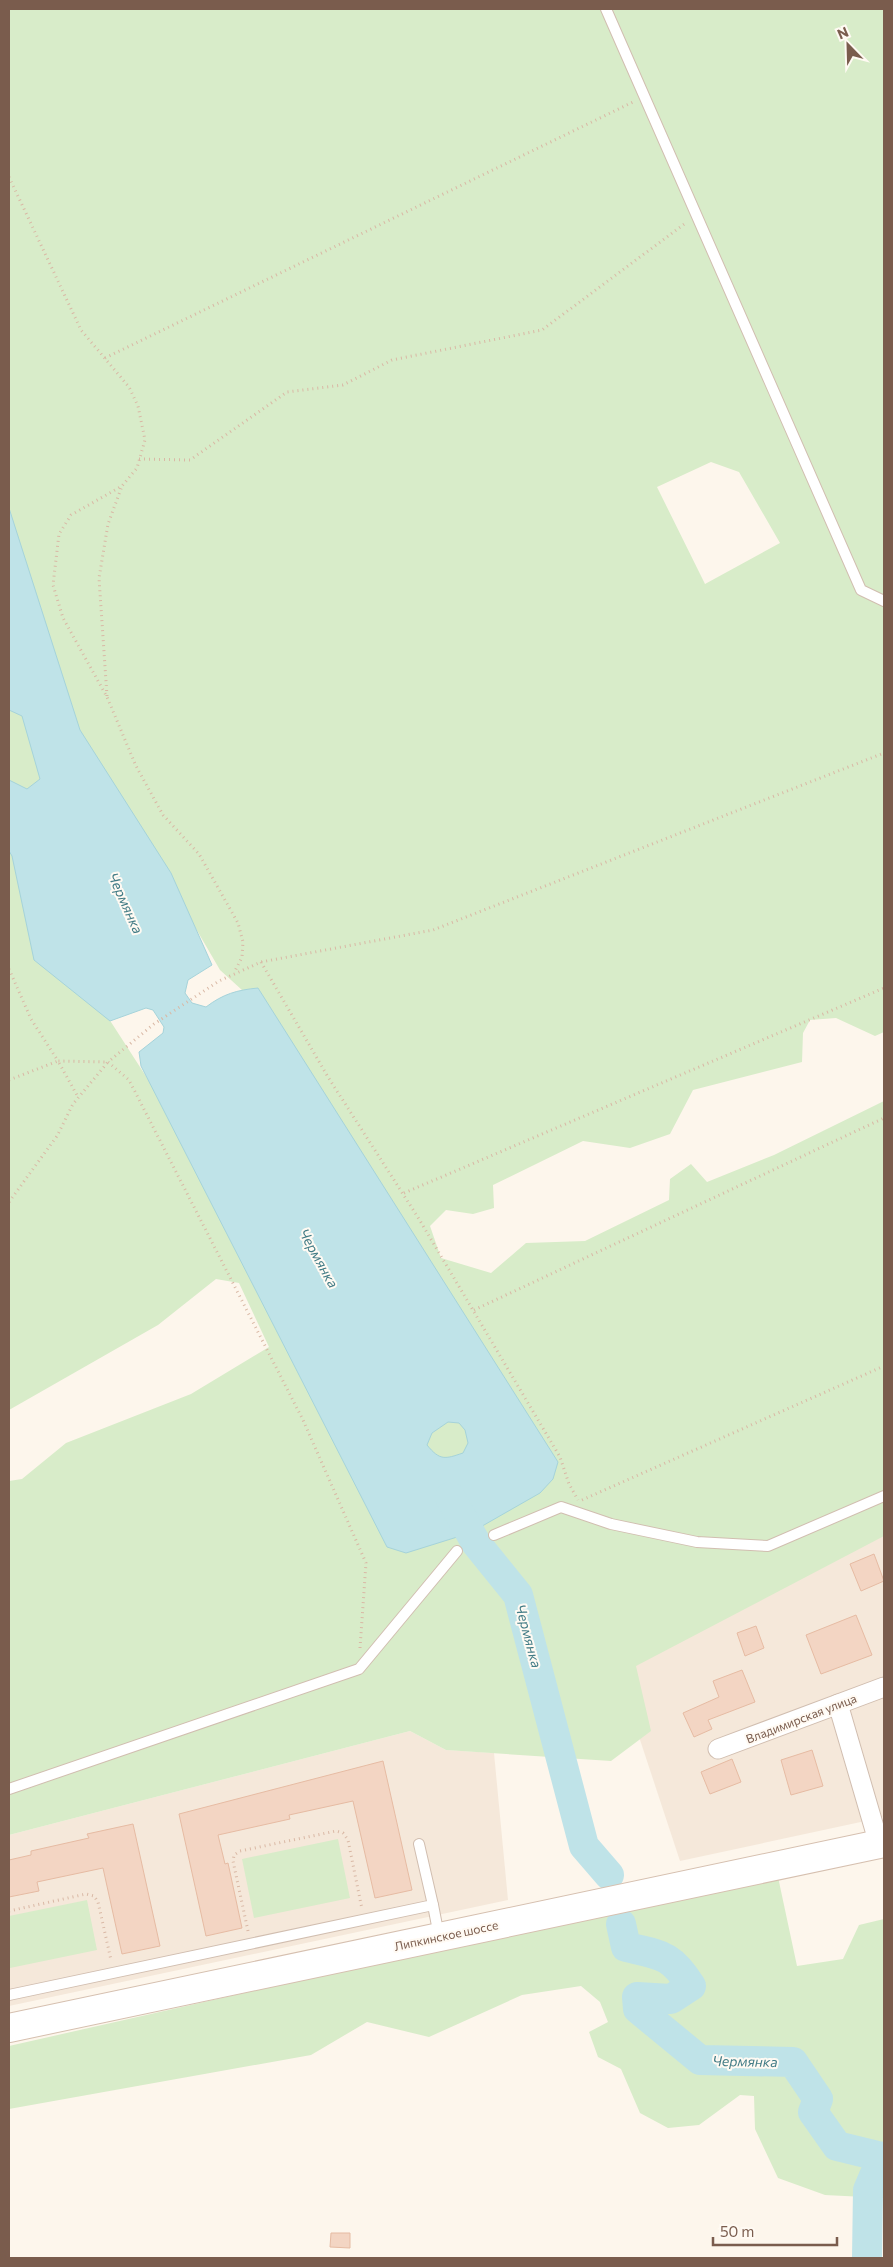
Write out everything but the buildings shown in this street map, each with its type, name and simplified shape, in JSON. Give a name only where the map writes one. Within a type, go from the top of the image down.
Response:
[{"type":"street","name":"Владимирская улица","points":[[718,1749],[884,1686]]},
{"type":"street","points":[[838,1704],[882,1843]]},
{"type":"street","name":"Липкинское шоссе","points":[[9,2028],[882,1843]]},
{"type":"lane","points":[[606,9],[861,590],[884,601]]},
{"type":"lane","points":[[494,1535],[561,1507],[611,1524],[697,1542],[768,1546],[884,1496]]},
{"type":"lane","points":[[9,1789],[358,1668],[457,1551]]},
{"type":"lane","points":[[420,1844],[439,1936]]},
{"type":"lane","points":[[9,1995],[432,1905]]},
{"type":"path","points":[[105,358],[645,97]]},
{"type":"path","points":[[9,177],[81,330],[129,387],[138,406],[144,440],[140,459],[137,468],[122,486],[108,524],[99,578],[107,697]]},
{"type":"path","points":[[140,459],[190,460],[287,392],[343,385],[392,360],[542,330],[697,215]]},
{"type":"path","points":[[122,486],[71,515],[59,534],[54,561],[53,585],[63,618],[107,697],[136,766],[163,815],[199,854],[238,923],[244,942],[242,957],[234,974]]},
{"type":"path","points":[[9,1202],[57,1136],[78,1097],[108,1062],[154,1024],[219,981],[261,962],[433,930],[884,753]]},
{"type":"path","points":[[261,962],[328,1077],[404,1193],[474,1310],[560,1457],[569,1484],[579,1502]]},
{"type":"path","points":[[9,969],[31,1019],[78,1097]]},
{"type":"path","points":[[404,1193],[884,988]]},
{"type":"path","points":[[9,1080],[58,1061],[108,1062],[129,1080],[303,1420],[366,1563],[358,1668]]},
{"type":"path","points":[[474,1310],[884,1118]]},
{"type":"path","points":[[561,1507],[579,1502],[884,1366]]},
{"type":"path","points":[[251,1944],[233,1861],[234,1856],[249,1849],[336,1831],[343,1833],[348,1840],[364,1920]]},
{"type":"path","points":[[9,1910],[86,1894],[94,1896],[98,1902],[114,1973]]},
{"type":"shaded area","points":[[884,1534],[884,1817],[680,1861],[616,1667]]},
{"type":"shaded area","points":[[410,1731],[446,1750],[494,1753],[508,1900],[9,2006],[9,1835]]},
{"type":"green space","points":[[9,9],[884,9],[884,1032],[875,1036],[836,1018],[810,1020],[803,1033],[802,1062],[693,1090],[670,1134],[630,1148],[583,1141],[493,1185],[494,1208],[473,1214],[446,1210],[430,1226],[441,1258],[491,1273],[526,1243],[585,1241],[669,1200],[670,1179],[691,1164],[707,1182],[774,1155],[884,1101],[884,1536],[636,1666],[651,1731],[611,1761],[446,1750],[410,1731],[9,1835],[9,1481],[22,1479],[66,1443],[191,1394],[269,1347],[239,1283],[216,1279],[158,1325],[9,1410],[9,849],[100,1005],[169,1112],[338,1431],[536,1487],[242,990],[220,970],[163,872],[127,856],[9,556]],"holes":[[[711,462],[739,472],[780,543],[705,584],[657,487]]]},
{"type":"green space","points":[[9,704],[29,705],[48,780],[41,792],[9,789]]},
{"type":"green space","points":[[455,1413],[475,1436],[457,1468],[427,1458],[421,1433]]},
{"type":"green space","points":[[338,1839],[350,1898],[254,1918],[242,1859]]},
{"type":"green space","points":[[778,1877],[797,1966],[843,1959],[859,1925],[884,1919],[884,2198],[825,2195],[778,2178],[755,2129],[754,2096],[740,2095],[699,2125],[668,2128],[640,2113],[621,2069],[598,2057],[589,2032],[608,2022],[600,2002],[581,1986],[522,1995],[429,2037],[367,2022],[311,2055],[9,2109],[9,2046],[620,1908]]},
{"type":"green space","points":[[87,1900],[97,1950],[10,1968],[9,1916]]},
{"type":"water","points":[[9,508],[80,730],[171,873],[212,965],[188,980],[185,993],[192,1003],[206,1007],[230,993],[258,988],[558,1462],[553,1479],[540,1493],[470,1533],[406,1553],[387,1547],[141,1066],[139,1052],[163,1033],[164,1027],[153,1010],[146,1008],[110,1021],[34,960],[12,856],[9,851],[9,780],[27,789],[40,779],[22,716],[9,710]],"holes":[[[448,1422],[459,1423],[465,1430],[468,1443],[463,1453],[452,1457],[443,1457],[436,1454],[427,1445],[432,1433]]]},
{"type":"waterway","name":"Чермянка","points":[[450,1497],[476,1543],[518,1595],[584,1846],[609,1875]]},
{"type":"waterway","name":"Чермянка","points":[[621,1924],[626,1947],[657,1954],[671,1962],[684,1975],[691,1986],[671,1999],[637,1997],[638,2009],[700,2060],[793,2062],[818,2099],[813,2112],[837,2146],[882,2157],[868,2190],[867,2258]]}]
